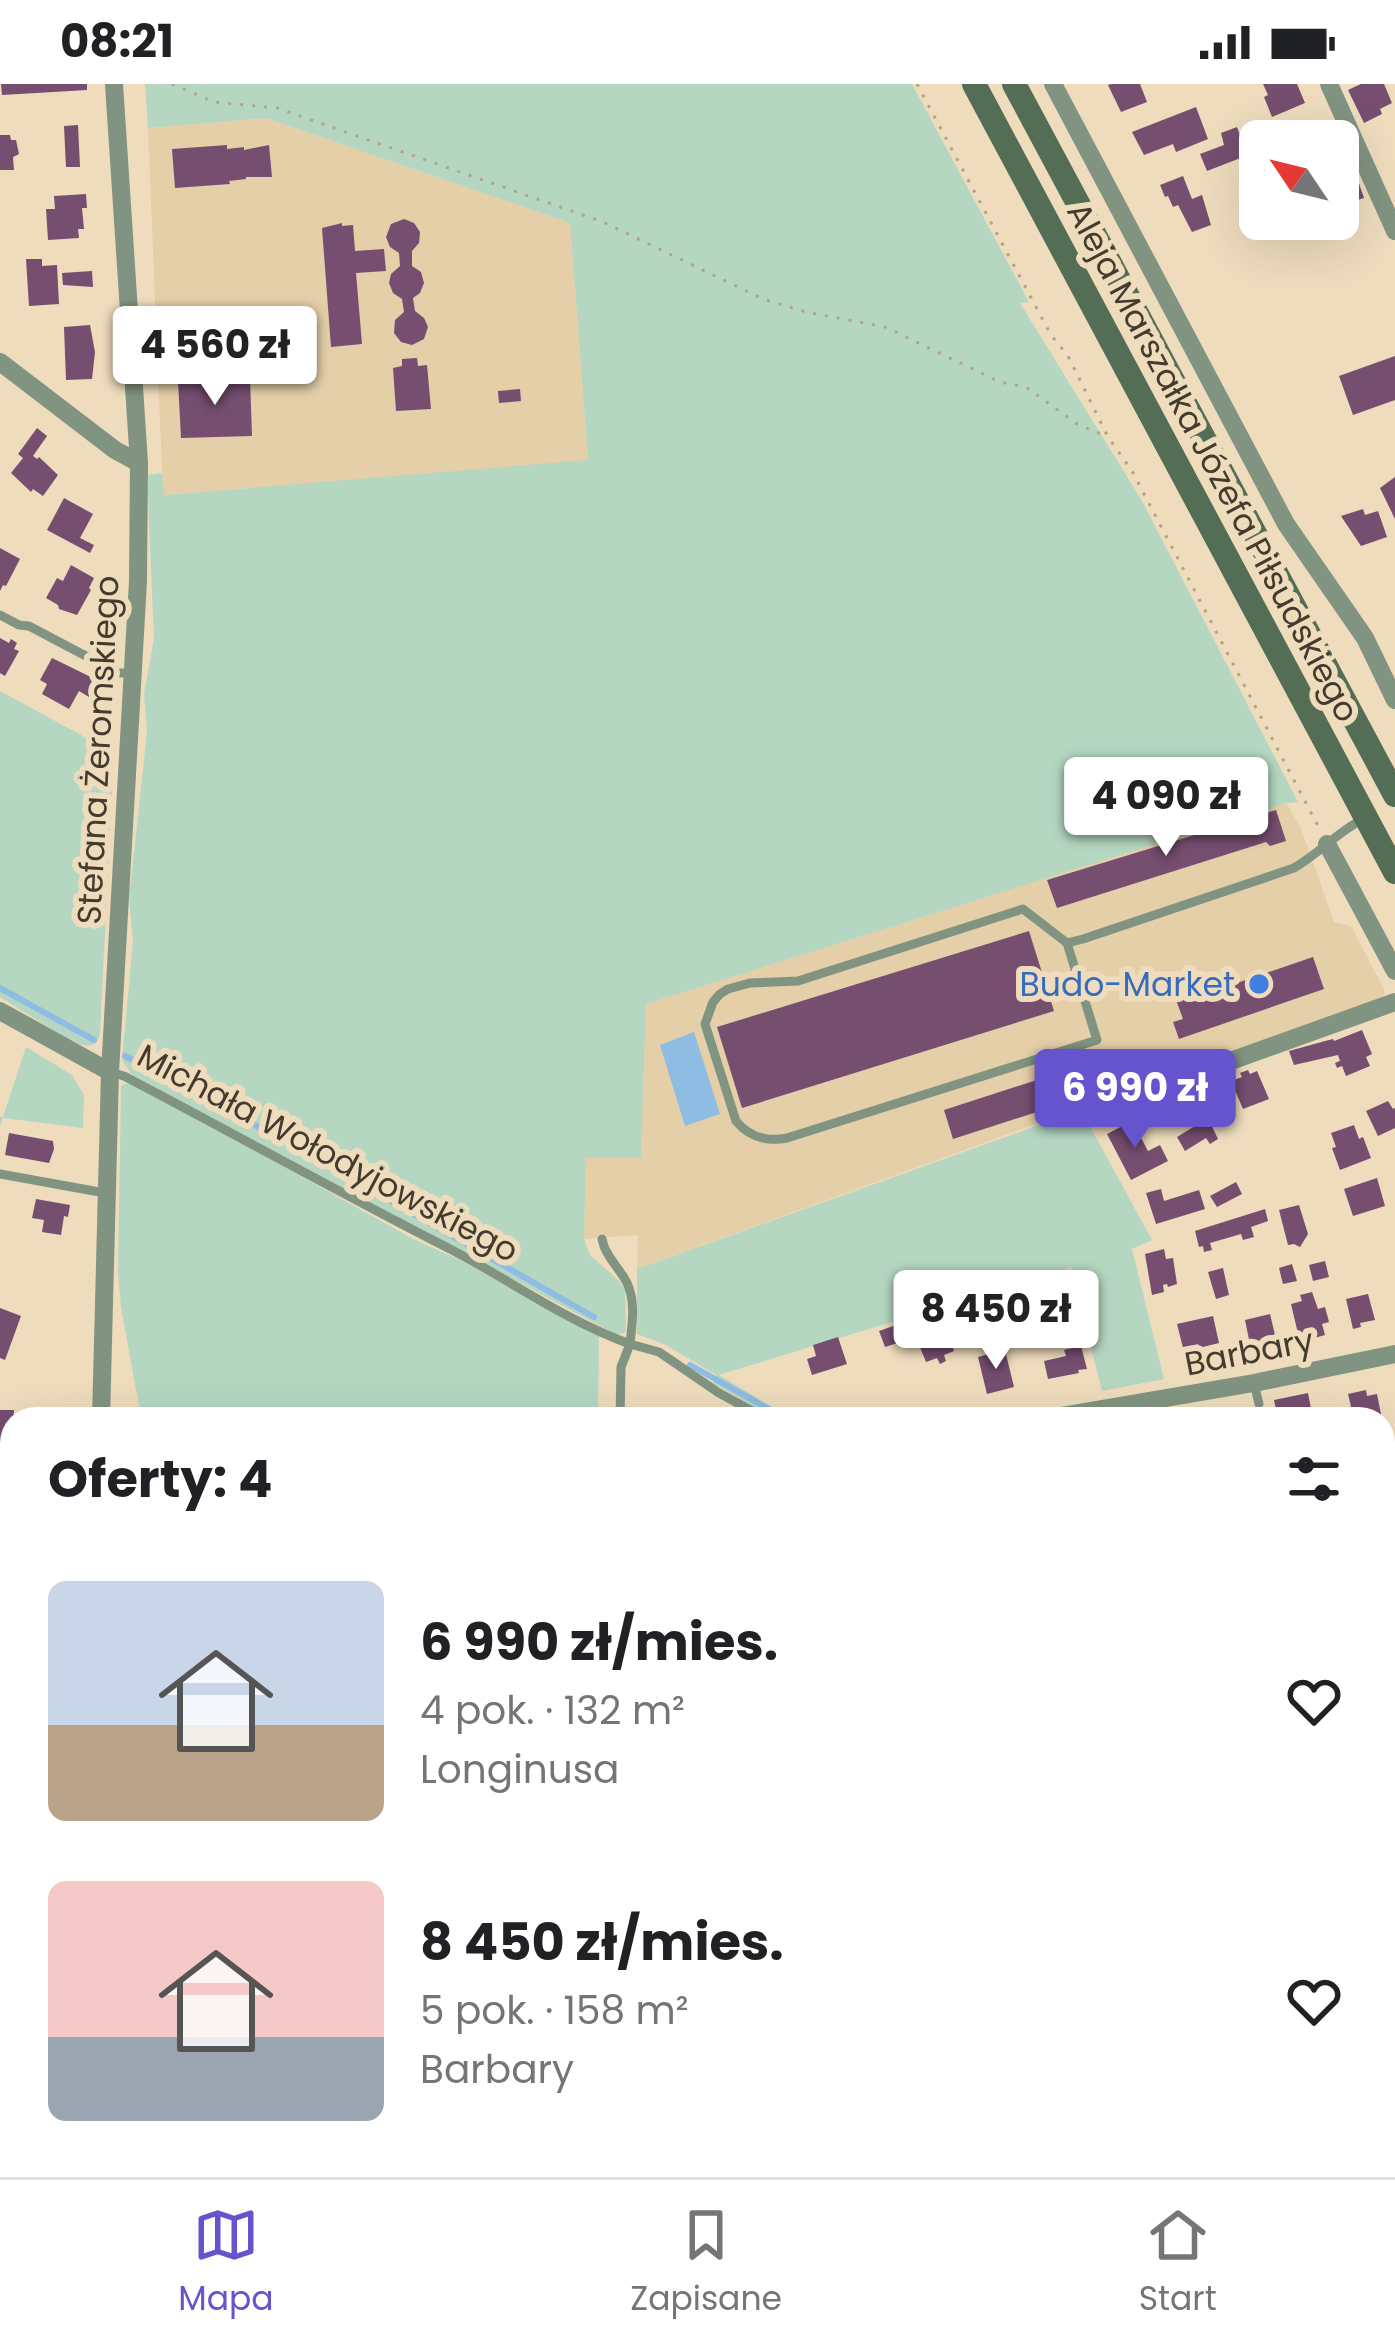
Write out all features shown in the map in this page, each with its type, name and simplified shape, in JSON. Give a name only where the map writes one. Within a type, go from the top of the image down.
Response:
[{"type":"main road","name":"Aleja Marszałka Józefa Piłsudskiego","points":[[974,84],[1395,872]]},
{"type":"main road","name":"Aleja Marszałka Józefa Piłsudskiego","points":[[1014,84],[1395,795]]},
{"type":"street","name":"Stefana Żeromskiego","points":[[101,1407],[110,1072],[138,581],[139,464],[114,84]]},
{"type":"street","points":[[1053,84],[1286,524],[1365,638],[1395,700]]},
{"type":"street","points":[[1329,84],[1395,231]]},
{"type":"street","points":[[0,362],[139,464]]},
{"type":"street","points":[[1327,844],[1395,970]]},
{"type":"street","points":[[1086,1113],[1395,1002]]},
{"type":"street","name":"Michała Wołodyjowskiego","points":[[0,1011],[110,1072]]},
{"type":"street","name":"Barbary","points":[[1113,1407],[1395,1354]]},
{"type":"lane","points":[[0,615],[118,673],[132,674]]},
{"type":"lane","points":[[1066,943],[1294,868],[1366,818]]},
{"type":"lane","points":[[1023,909],[1066,943],[1097,1040],[787,1138],[762,1138],[736,1121],[705,1024],[713,1002],[728,989],[798,981],[1023,909]]},
{"type":"lane","name":"Michała Wołodyjowskiego","points":[[110,1072],[208,1119],[555,1309],[630,1344],[659,1352],[745,1407]]},
{"type":"lane","points":[[0,1174],[105,1193]]},
{"type":"lane","points":[[602,1239],[607,1255],[630,1287],[633,1308],[630,1344],[621,1367],[620,1407]]},
{"type":"lane","points":[[1254,1383],[1259,1404]]},
{"type":"path","points":[[172,84],[214,102],[277,108],[603,222],[763,299],[886,328],[1000,382],[1026,387],[1077,424],[1108,437]]},
{"type":"path","points":[[916,84],[1051,335],[1068,356],[1108,437],[1132,471],[1327,844]]},
{"type":"shaded area","points":[[266,118],[570,223],[588,461],[163,495],[148,128]]},
{"type":"shaded area","points":[[1286,803],[1301,828],[1334,922],[1351,926],[1385,991],[1382,998],[637,1269],[638,1235],[584,1239],[586,1157],[641,1158],[646,1004]]},
{"type":"green space","points":[[145,84],[912,84],[1029,302],[1020,303],[1142,501],[1298,802],[646,1004],[641,1158],[586,1158],[584,1239],[590,1255],[625,1290],[626,1332],[617,1335],[131,1074],[122,1060],[133,942],[129,899],[147,732],[144,693],[154,639],[147,475],[162,473],[164,495],[588,460],[570,223],[266,118],[148,128]]},
{"type":"green space","points":[[0,691],[114,753],[100,1032],[92,1045],[74,1043],[0,997]]},
{"type":"green space","points":[[26,1047],[72,1075],[84,1095],[83,1128],[3,1118],[0,1126]]},
{"type":"green space","points":[[129,1083],[226,1134],[599,1336],[598,1407],[139,1407],[118,1272],[122,1085]]},
{"type":"green space","points":[[1081,1110],[1152,1240],[1132,1249],[1164,1379],[1102,1391],[1071,1267],[719,1375],[772,1407],[754,1407],[713,1383],[716,1375],[637,1334],[637,1269]]},
{"type":"water","points":[[694,1032],[720,1114],[685,1126],[660,1045]]},
{"type":"building","points":[[1,84],[87,84],[87,90],[2,95]]},
{"type":"building","points":[[1111,84],[1140,84],[1147,102],[1121,112]]},
{"type":"building","points":[[1263,84],[1297,84],[1305,103],[1272,117]]},
{"type":"building","points":[[1361,84],[1384,84],[1392,103],[1364,123],[1348,90]]},
{"type":"building","points":[[1196,107],[1208,139],[1176,152],[1173,144],[1144,155],[1132,132]]},
{"type":"building","points":[[78,125],[80,167],[66,167],[64,126]]},
{"type":"building","points":[[1237,127],[1239,159],[1207,171],[1200,154],[1224,145],[1221,133]]},
{"type":"building","points":[[0,135],[16,140],[19,154],[13,157],[14,170],[0,170]]},
{"type":"building","points":[[227,145],[227,149],[244,150],[269,145],[272,177],[175,188],[172,149]]},
{"type":"building","points":[[1183,176],[1192,199],[1202,195],[1211,225],[1192,232],[1178,205],[1173,207],[1160,185]]},
{"type":"building","points":[[86,194],[79,238],[48,240],[46,209],[55,209],[54,196]]},
{"type":"building","points":[[404,219],[420,232],[412,266],[421,272],[424,283],[413,298],[415,311],[428,327],[424,339],[412,345],[401,342],[394,333],[395,320],[404,312],[402,299],[389,283],[400,266],[399,253],[386,237],[391,224]]},
{"type":"building","points":[[353,225],[355,251],[384,249],[386,271],[356,273],[362,344],[331,347],[322,228]]},
{"type":"building","points":[[26,259],[42,259],[42,266],[57,265],[59,304],[29,306]]},
{"type":"building","points":[[92,271],[93,287],[63,285],[62,273]]},
{"type":"building","points":[[90,325],[95,352],[92,379],[66,380],[64,327]]},
{"type":"building","points":[[1395,356],[1395,400],[1353,415],[1339,376]]},
{"type":"building","points":[[417,358],[418,366],[427,365],[431,409],[396,411],[393,368],[402,366],[402,359]]},
{"type":"building","points":[[250,378],[252,436],[181,438],[178,381]]},
{"type":"building","points":[[520,389],[521,401],[499,403],[498,391]]},
{"type":"building","points":[[37,428],[47,436],[33,456],[58,475],[43,496],[31,492],[11,473]]},
{"type":"building","points":[[1395,477],[1395,519],[1380,488]]},
{"type":"building","points":[[64,498],[93,514],[80,538],[94,545],[90,553],[47,530]]},
{"type":"building","points":[[1363,509],[1365,515],[1378,511],[1387,537],[1361,546],[1341,516]]},
{"type":"building","points":[[0,548],[20,559],[0,591]]},
{"type":"building","points":[[71,565],[94,578],[77,615],[46,598]]},
{"type":"building","points":[[0,638],[17,643],[14,649],[19,651],[5,676],[0,673]]},
{"type":"building","points":[[52,658],[99,681],[89,697],[79,691],[69,709],[42,694],[47,684],[40,680]]},
{"type":"building","points":[[1276,810],[1286,841],[1270,846],[1266,842],[1057,908],[1047,880]]},
{"type":"building","points":[[1029,931],[1054,1011],[742,1108],[717,1027]]},
{"type":"building","points":[[1313,957],[1324,989],[1179,1039],[1173,1022],[1183,1019],[1175,997],[1187,993],[1190,999]]},
{"type":"building","points":[[1362,1030],[1372,1054],[1366,1057],[1370,1066],[1346,1076],[1335,1063],[1340,1061],[1338,1055],[1294,1065],[1289,1051]]},
{"type":"building","points":[[1117,1054],[1127,1083],[953,1139],[944,1110]]},
{"type":"building","points":[[1248,1070],[1250,1074],[1257,1071],[1269,1099],[1243,1109],[1231,1081]]},
{"type":"building","points":[[1388,1101],[1395,1108],[1395,1128],[1378,1136],[1366,1111]]},
{"type":"building","points":[[1208,1118],[1218,1139],[1210,1144],[1206,1138],[1185,1151],[1177,1137]]},
{"type":"building","points":[[1132,1121],[1148,1151],[1160,1145],[1168,1161],[1131,1180],[1107,1134]]},
{"type":"building","points":[[1354,1125],[1371,1158],[1340,1170],[1331,1133]]},
{"type":"building","points":[[9,1133],[53,1141],[49,1163],[5,1155]]},
{"type":"building","points":[[1377,1178],[1385,1206],[1353,1216],[1344,1189]]},
{"type":"building","points":[[1236,1182],[1242,1194],[1217,1207],[1210,1196]]},
{"type":"building","points":[[1161,1189],[1164,1201],[1199,1190],[1205,1209],[1156,1224],[1146,1193]]},
{"type":"building","points":[[36,1199],[70,1205],[61,1235],[42,1232],[44,1220],[32,1218]]},
{"type":"building","points":[[1299,1205],[1308,1234],[1300,1247],[1288,1245],[1279,1210]]},
{"type":"building","points":[[1265,1209],[1268,1221],[1251,1227],[1254,1237],[1243,1240],[1241,1234],[1210,1243],[1212,1250],[1204,1252],[1199,1247],[1195,1231]]},
{"type":"building","points":[[1164,1249],[1166,1259],[1173,1258],[1177,1284],[1163,1285],[1164,1292],[1152,1295],[1145,1254]]},
{"type":"building","points":[[1325,1261],[1329,1277],[1313,1281],[1309,1265]]},
{"type":"building","points":[[1292,1264],[1297,1281],[1283,1284],[1279,1268]]},
{"type":"building","points":[[1223,1268],[1229,1295],[1216,1299],[1208,1272]]},
{"type":"building","points":[[1312,1292],[1318,1309],[1325,1307],[1329,1322],[1322,1324],[1325,1335],[1300,1342],[1291,1304]]},
{"type":"building","points":[[1368,1294],[1375,1320],[1353,1329],[1346,1299]]},
{"type":"building","points":[[0,1308],[21,1316],[5,1360],[0,1358]]},
{"type":"building","points":[[945,1311],[954,1351],[944,1355],[946,1361],[940,1364],[937,1358],[926,1362],[911,1325]]},
{"type":"building","points":[[1270,1314],[1276,1339],[1251,1349],[1245,1320]]},
{"type":"building","points":[[1213,1316],[1219,1343],[1183,1348],[1177,1324]]},
{"type":"building","points":[[908,1321],[913,1338],[885,1347],[879,1331]]},
{"type":"building","points":[[838,1337],[847,1364],[812,1375],[807,1359],[816,1356],[813,1345]]},
{"type":"building","points":[[1081,1346],[1087,1369],[1048,1379],[1044,1361],[1066,1356],[1064,1350]]},
{"type":"building","points":[[1005,1350],[1014,1387],[987,1394],[978,1357]]},
{"type":"building","points":[[1366,1390],[1367,1396],[1377,1394],[1380,1407],[1351,1407],[1348,1394]]},
{"type":"building","points":[[1308,1393],[1311,1407],[1275,1407],[1274,1400]]},
{"type":"waterway","points":[[0,988],[94,1040]]},
{"type":"waterway","points":[[125,1056],[296,1147],[594,1317]]},
{"type":"waterway","points":[[690,1365],[765,1407]]},
{"type":"place","name":"Budo-Market","points":[[1259,984]]}]
